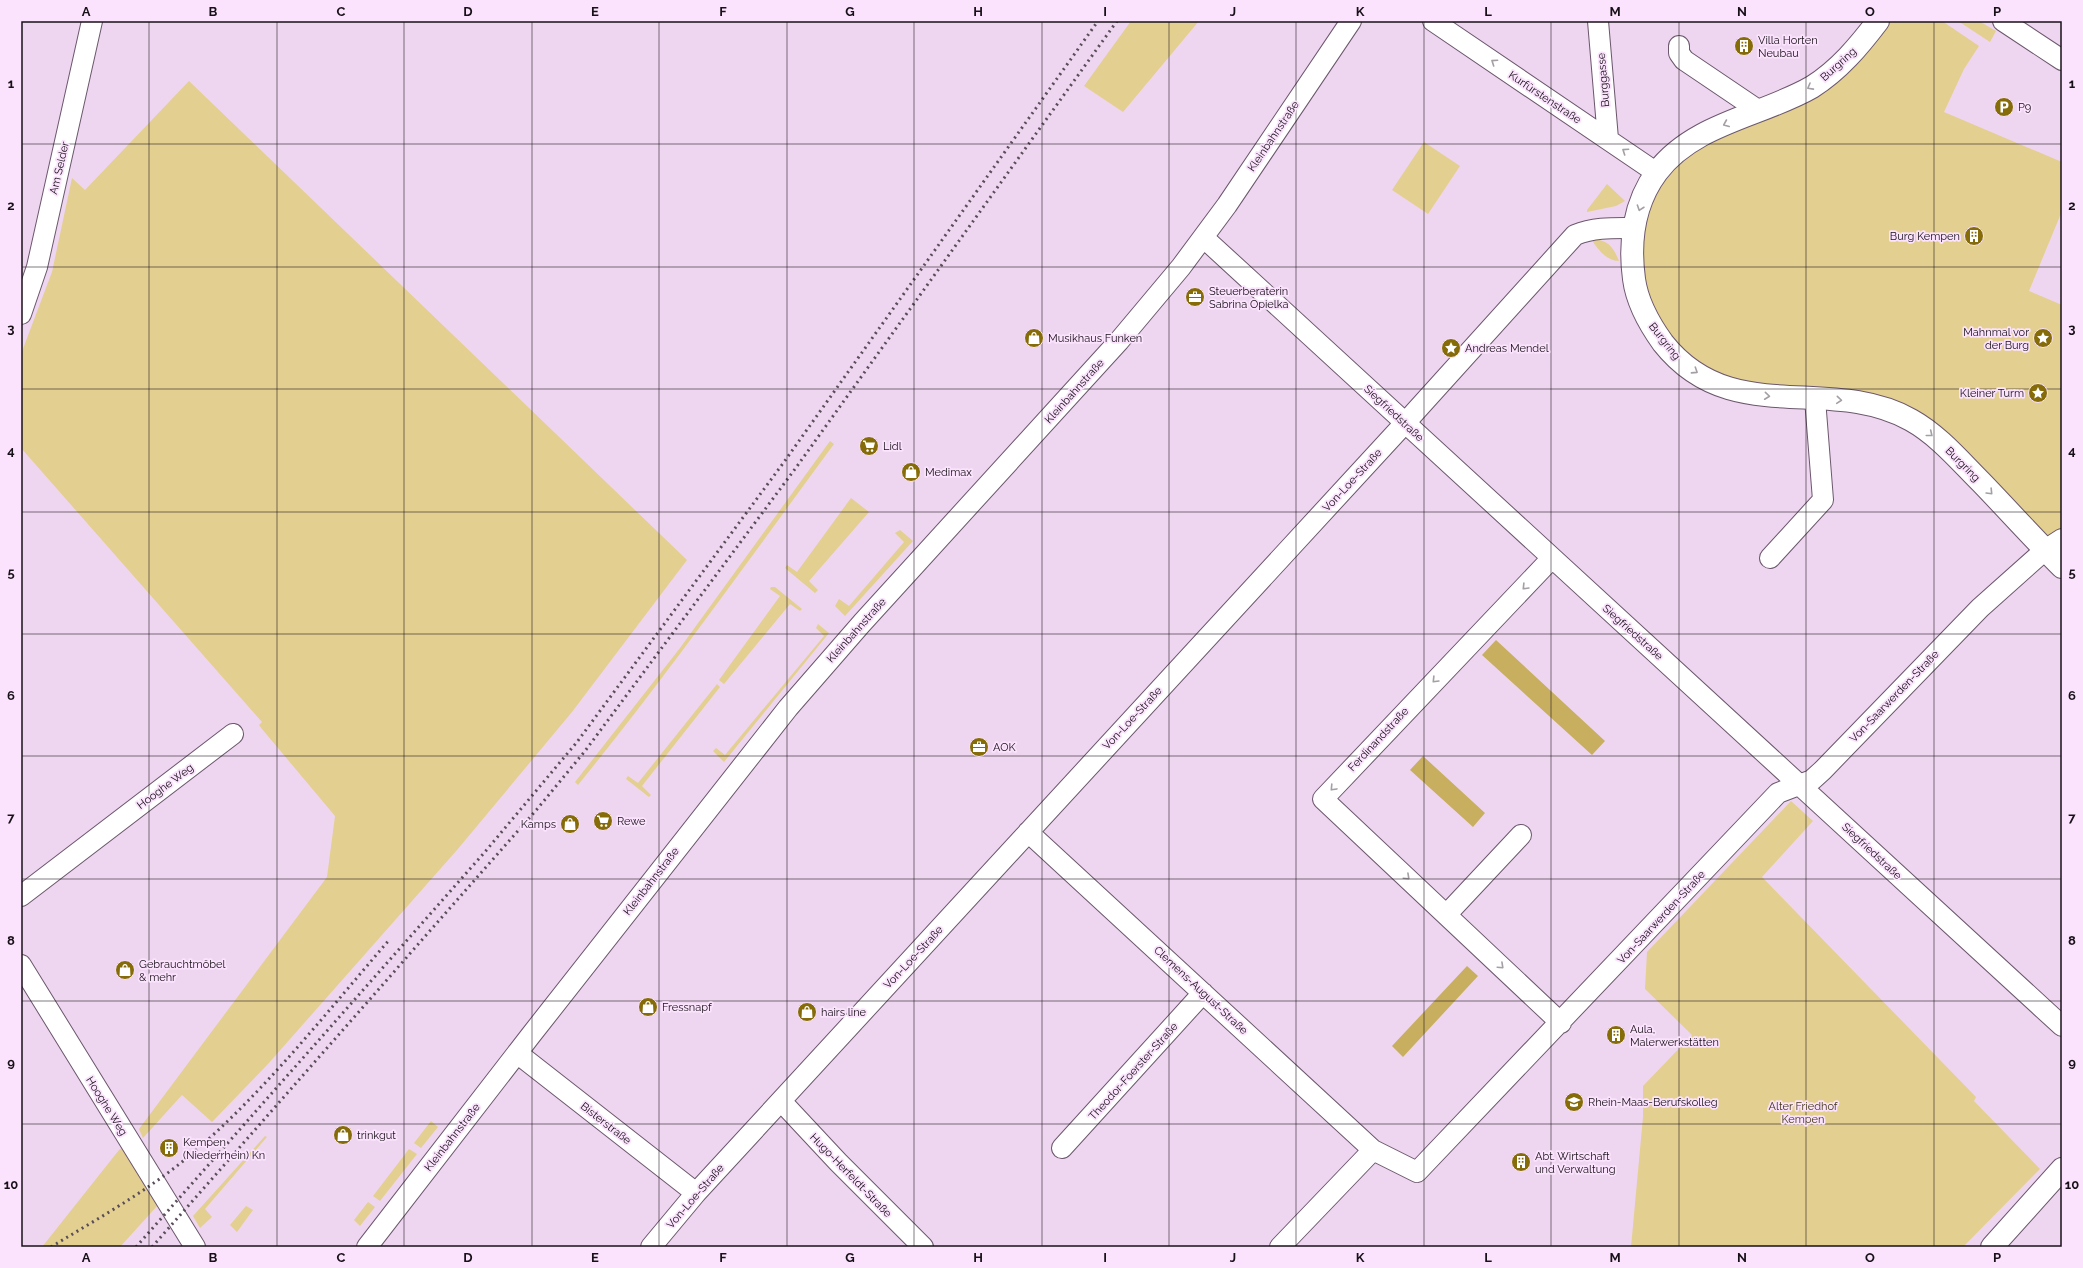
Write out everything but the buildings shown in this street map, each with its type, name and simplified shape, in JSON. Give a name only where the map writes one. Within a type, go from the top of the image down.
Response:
[{"type":"main road","name":"Burgring","points":[[1878,21],[1857,48],[1833,72],[1810,88],[1721,126],[1691,142],[1676,153],[1657,173],[1645,194],[1634,228],[1632,265],[1635,284],[1641,304],[1659,337],[1681,362],[1709,380],[1735,391],[1773,397],[1858,402],[1881,407],[1911,420],[1922,427],[1958,458],[2054,544],[2062,566]]},
{"type":"main road","points":[[1992,1247],[2062,1169]]},
{"type":"street","name":"Am Selder","points":[[21,314],[37,267],[92,21]]},
{"type":"street","name":"Kleinbahnstraße","points":[[367,1247],[517,1053],[788,708],[862,623],[1160,294],[1204,238],[1351,21]]},
{"type":"street","name":"Kurfürstenstraße","points":[[1433,21],[1657,173]]},
{"type":"street","name":"Burggasse","points":[[1598,21],[1608,139]]},
{"type":"street","points":[[2003,21],[2025,27],[2062,60]]},
{"type":"street","points":[[1678,46],[1679,53],[1684,60],[1758,110]]},
{"type":"street","name":"Von-Loe-Straße","points":[[651,1247],[696,1193],[1405,423],[1575,235],[1586,230],[1601,228],[1634,228]]},
{"type":"street","name":"Siegfriedstraße","points":[[1204,238],[2062,1026]]},
{"type":"street","points":[[1770,558],[1822,500],[1814,399]]},
{"type":"street","name":"Von-Saarwerden-Straße","points":[[1372,1150],[1416,1178],[1778,793],[1812,780],[1980,608],[2054,544]]},
{"type":"street","name":"Ferdinandstraße","points":[[1552,558],[1323,799],[1447,914],[1561,1023]]},
{"type":"street","name":"Hooghe Weg","points":[[21,896],[233,734]]},
{"type":"street","name":"Clemens-August-Straße","points":[[1028,832],[1372,1150]]},
{"type":"street","points":[[1447,914],[1521,835]]},
{"type":"street","name":"Hooghe Weg","points":[[21,965],[195,1247]]},
{"type":"street","name":"Theodor-Foerster-Straße","points":[[1062,1148],[1203,993]]},
{"type":"street","name":"Bisterstraße","points":[[517,1053],[696,1193]]},
{"type":"street","name":"Hugo-Herfeldt-Straße","points":[[781,1101],[838,1162],[923,1247]]},
{"type":"street","points":[[1282,1246],[1372,1150]]},
{"type":"green space","points":[[1131,21],[1199,21],[1123,112],[1084,86]]},
{"type":"green space","points":[[1889,21],[1942,21],[1979,46],[1964,69],[1944,112],[2062,162],[2062,211],[2029,291],[2062,305],[2062,531],[2050,536],[2041,533],[1918,412],[1895,401],[1848,391],[1778,387],[1754,384],[1731,377],[1704,365],[1682,347],[1664,325],[1651,298],[1645,280],[1643,241],[1646,222],[1652,204],[1661,187],[1673,172],[1694,152],[1752,121],[1873,42]]},
{"type":"green space","points":[[1958,21],[1979,21],[1996,31],[1990,42]]},
{"type":"green space","points":[[189,81],[687,560],[572,712],[457,850],[268,1064],[212,1122],[182,1095],[143,1138],[139,1129],[327,877],[335,816],[262,729],[259,725],[262,722],[21,448],[21,354],[52,272],[72,178],[85,190]]},
{"type":"green space","points":[[1424,142],[1460,166],[1428,214],[1392,190]]},
{"type":"green space","points":[[1607,184],[1625,201],[1616,206],[1587,212],[1587,210]]},
{"type":"green space","points":[[1592,240],[1606,242],[1615,252],[1619,261],[1607,257],[1600,251]]},
{"type":"green space","points":[[830,441],[834,444],[740,573],[644,701],[578,785],[575,782],[680,648]]},
{"type":"green space","points":[[851,498],[869,512],[809,581],[818,590],[815,593],[785,568],[787,565],[797,572]]},
{"type":"green space","points":[[900,530],[913,541],[845,616],[835,606],[839,599],[849,606],[904,542],[895,533]]},
{"type":"green space","points":[[771,587],[775,587],[802,609],[800,611],[790,604],[724,684],[719,680],[780,596],[770,589]]},
{"type":"green space","points":[[818,624],[829,633],[724,762],[713,751],[716,748],[725,755],[824,636],[816,628]]},
{"type":"green space","points":[[717,684],[720,687],[642,786],[651,795],[649,797],[626,779],[628,776],[638,783]]},
{"type":"green space","name":"Alter Friedhof Kempen","points":[[1791,801],[1813,821],[1762,877],[1976,1097],[1974,1101],[2040,1169],[1963,1247],[1631,1247],[1643,1117],[1643,1086],[1692,1035],[1645,989],[1647,952]]},
{"type":"green space","points":[[431,1121],[438,1127],[421,1148],[414,1143]]},
{"type":"green space","points":[[265,1136],[267,1137],[205,1209],[212,1217],[200,1228],[193,1216]]},
{"type":"green space","points":[[123,1147],[158,1205],[120,1247],[42,1247],[119,1150]]},
{"type":"green space","points":[[409,1149],[417,1154],[380,1201],[373,1196]]},
{"type":"green space","points":[[368,1202],[375,1207],[360,1226],[354,1220]]},
{"type":"green space","points":[[246,1206],[253,1210],[237,1232],[230,1225]]},
{"type":"shaded area","points":[[1496,640],[1605,741],[1592,755],[1482,655]]},
{"type":"shaded area","points":[[1423,756],[1485,813],[1473,827],[1410,770]]},
{"type":"shaded area","points":[[1467,966],[1478,976],[1403,1057],[1392,1046]]},
{"type":"railway","points":[[136,1247],[484,853],[577,742],[784,462],[1098,21]]},
{"type":"railway","points":[[152,1247],[538,808],[585,751],[795,469],[1117,21]]},
{"type":"railway","points":[[51,1247],[121,1205],[155,1182],[172,1170],[216,1133],[268,1080],[390,939]]},
{"type":"place","name":"Villa Horten Neubau","points":[[1744,46]]},
{"type":"place","name":"P9","points":[[2004,107]]},
{"type":"place","name":"Burg Kempen","points":[[1974,236]]},
{"type":"place","name":"Steuerberaterin Sabrina Opielka","points":[[1195,297]]},
{"type":"place","name":"Musikhaus Funken","points":[[1034,338]]},
{"type":"place","name":"Mahnmal vor der Burg","points":[[2043,338]]},
{"type":"place","name":"Andreas Mendel","points":[[1451,348]]},
{"type":"place","name":"Kleiner Turm","points":[[2038,393]]},
{"type":"place","name":"Lidl","points":[[869,446]]},
{"type":"place","name":"Medimax","points":[[911,472]]},
{"type":"place","name":"AOK","points":[[979,747]]},
{"type":"place","name":"Rewe","points":[[603,821]]},
{"type":"place","name":"Kamps","points":[[570,824]]},
{"type":"place","name":"Gebrauchtmöbel & mehr","points":[[125,970]]},
{"type":"place","name":"Fressnapf","points":[[648,1007]]},
{"type":"place","name":"hairs line","points":[[807,1012]]},
{"type":"place","name":"Aula, Malerwerkstätten","points":[[1616,1035]]},
{"type":"place","name":"Rhein-Maas-Berufskolleg","points":[[1574,1102]]},
{"type":"place","name":"trinkgut","points":[[343,1135]]},
{"type":"place","name":"Kempen (Niederrhein) Kn","points":[[169,1148]]},
{"type":"place","name":"Abt. Wirtschaft und Verwaltung","points":[[1521,1162]]}]
